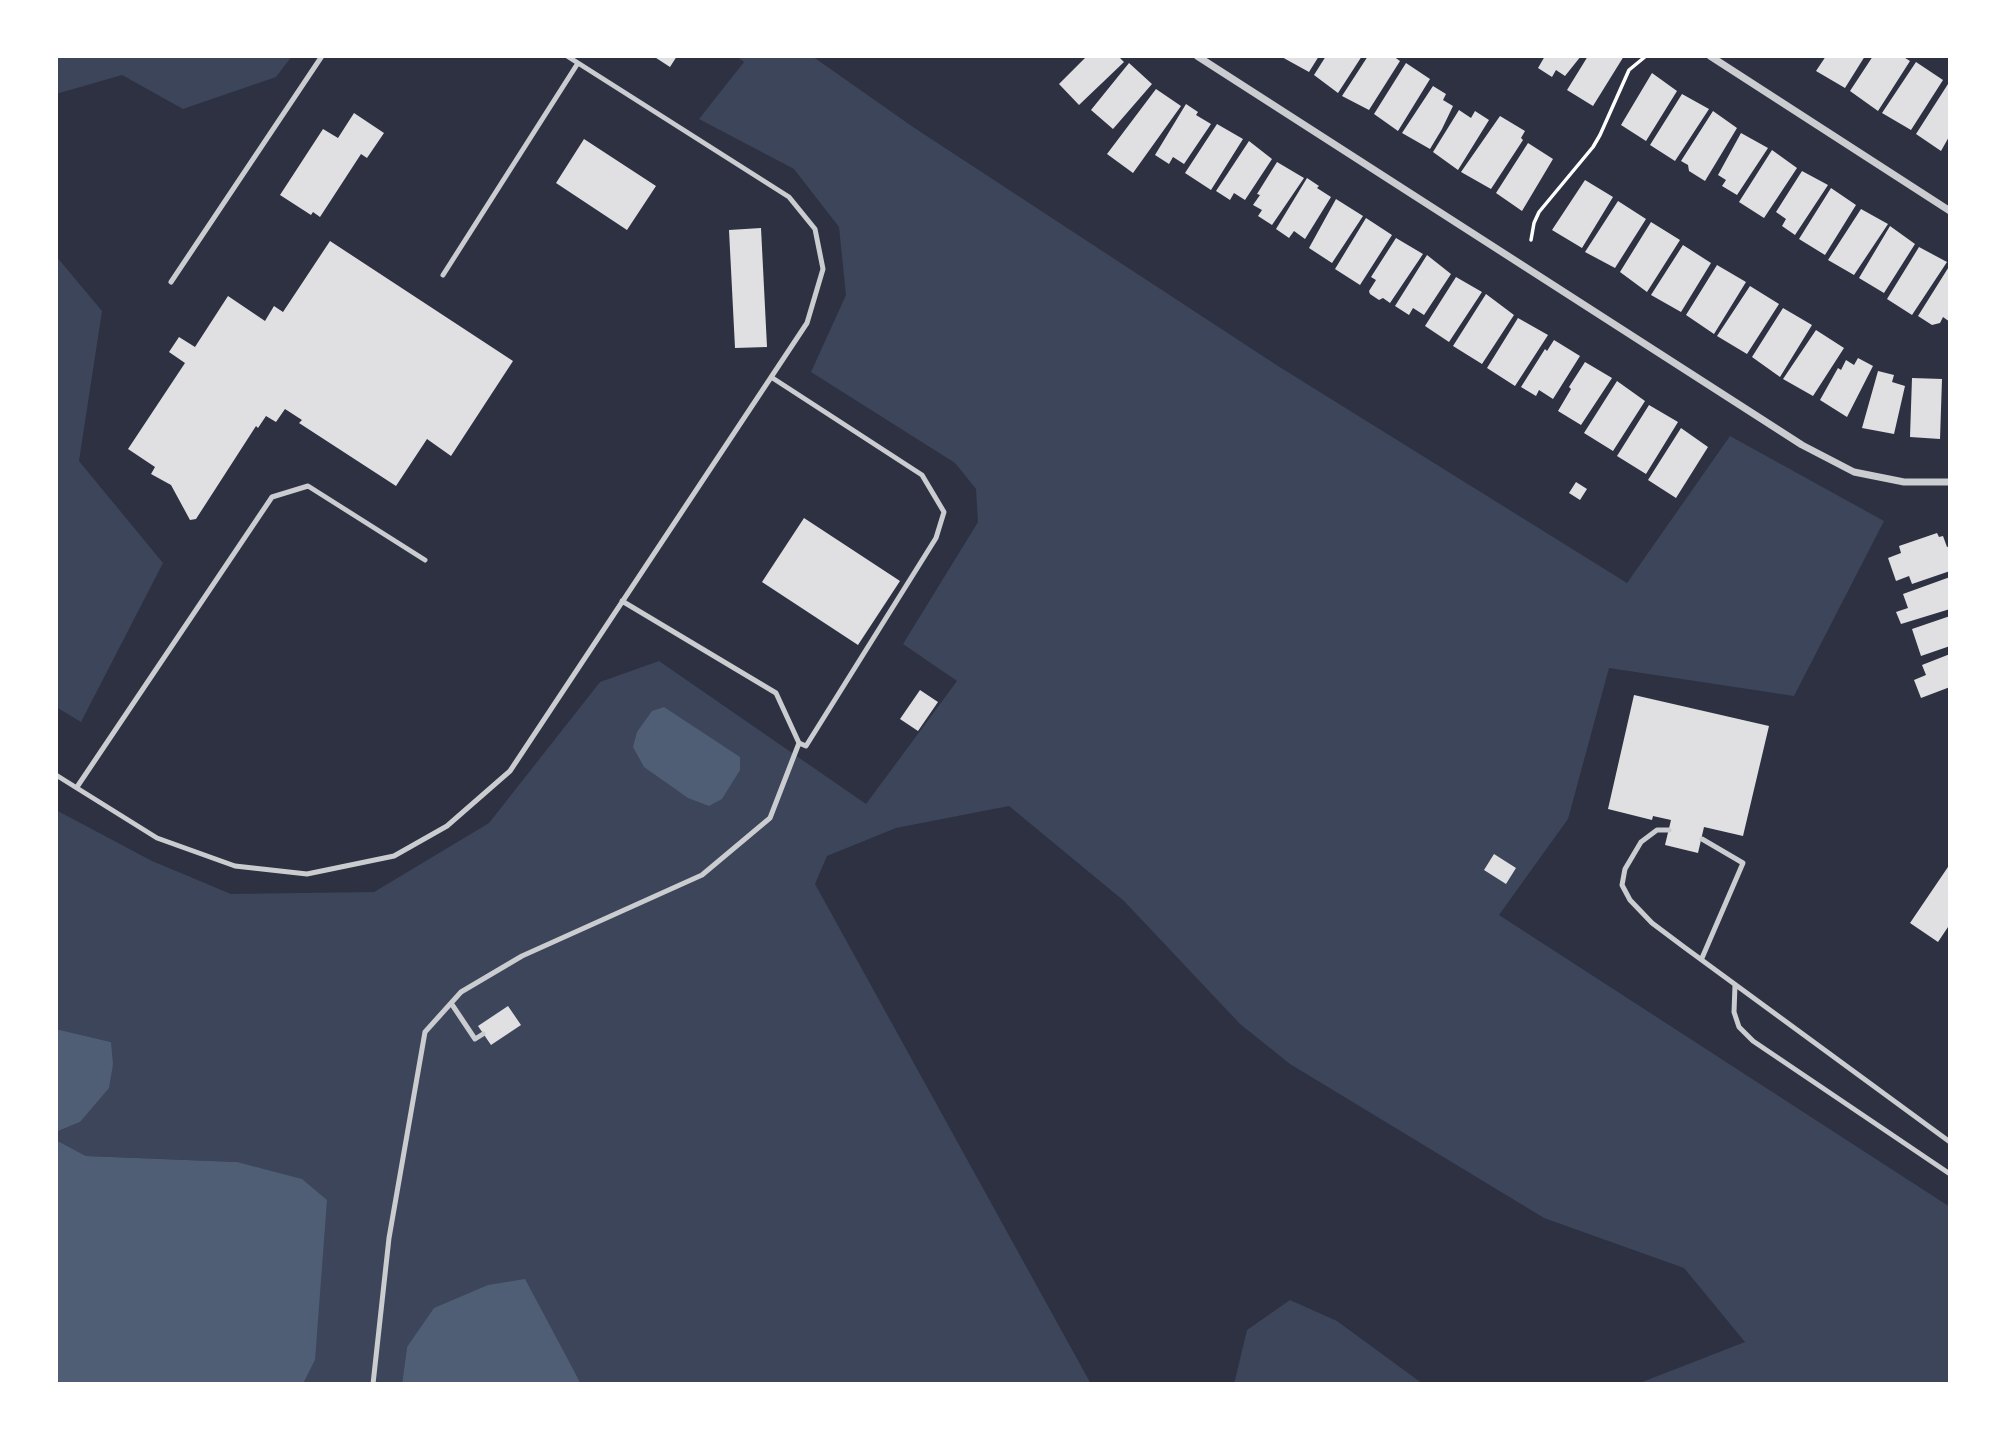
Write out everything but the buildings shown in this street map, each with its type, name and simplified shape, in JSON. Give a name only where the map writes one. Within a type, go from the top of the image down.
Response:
[{"type":"street","points":[[1198,56],[1802,445],[1854,472],[1904,482],[1950,482]]},
{"type":"street","points":[[1710,56],[1950,211]]},
{"type":"lane","points":[[171,282],[322,56]]},
{"type":"lane","points":[[56,775],[157,838],[235,866],[307,874],[394,856],[447,826],[510,771],[807,323],[823,269],[815,229],[789,198],[567,56]]},
{"type":"lane","points":[[443,275],[578,63]]},
{"type":"lane","points":[[622,601],[776,693],[799,743],[806,746],[936,538],[944,512],[922,475],[771,377]]},
{"type":"lane","points":[[77,788],[272,498],[309,486],[425,561]]},
{"type":"lane","points":[[373,1384],[389,1238],[425,1032],[461,992],[522,956],[702,875],[769,818],[799,743]]},
{"type":"lane","points":[[1669,830],[1657,830],[1641,842],[1625,869],[1622,885],[1630,900],[1653,923],[1950,1142]]},
{"type":"lane","points":[[1702,839],[1743,863],[1702,958]]},
{"type":"lane","points":[[1735,985],[1734,1012],[1739,1027],[1753,1041],[1950,1174]]},
{"type":"lane","points":[[451,1003],[475,1039],[483,1034]]},
{"type":"path","points":[[1531,240],[1539,212],[1593,147],[1601,135],[1629,70],[1646,56]]},
{"type":"shaded area","points":[[56,56],[292,56],[276,77],[183,109],[122,75],[56,94]]},
{"type":"shaded area","points":[[736,56],[812,56],[913,127],[1278,366],[1627,583],[1730,436],[1884,521],[1794,696],[1609,668],[1568,819],[1499,915],[1950,1207],[1950,1384],[1637,1384],[1745,1342],[1684,1268],[1544,1218],[1290,1064],[1240,1024],[1124,901],[1009,806],[896,828],[827,856],[815,884],[1091,1384],[581,1384],[524,1280],[407,1347],[402,1384],[303,1384],[315,1360],[237,1162],[86,1156],[56,1140],[56,1132],[80,1122],[111,1042],[56,1029],[56,810],[152,861],[231,894],[374,892],[489,823],[600,682],[659,661],[866,804],[957,681],[903,644],[978,522],[976,489],[955,463],[811,372],[846,295],[839,227],[794,169],[699,119],[744,62]]},
{"type":"shaded area","points":[[56,256],[102,311],[79,461],[163,563],[81,722],[56,707]]},
{"type":"shaded area","points":[[664,707],[740,757],[740,770],[722,799],[709,806],[688,798],[644,767],[633,747],[637,732],[652,711]]},
{"type":"shaded area","points":[[56,1029],[111,1042],[113,1064],[109,1088],[80,1122],[56,1132]]},
{"type":"shaded area","points":[[56,1140],[86,1156],[237,1162],[302,1179],[327,1200],[315,1360],[303,1384],[56,1384]]},
{"type":"shaded area","points":[[525,1279],[581,1384],[402,1384],[407,1347],[434,1308],[488,1285]]},
{"type":"shaded area","points":[[1290,1300],[1337,1321],[1423,1384],[1234,1384],[1247,1330]]}]
